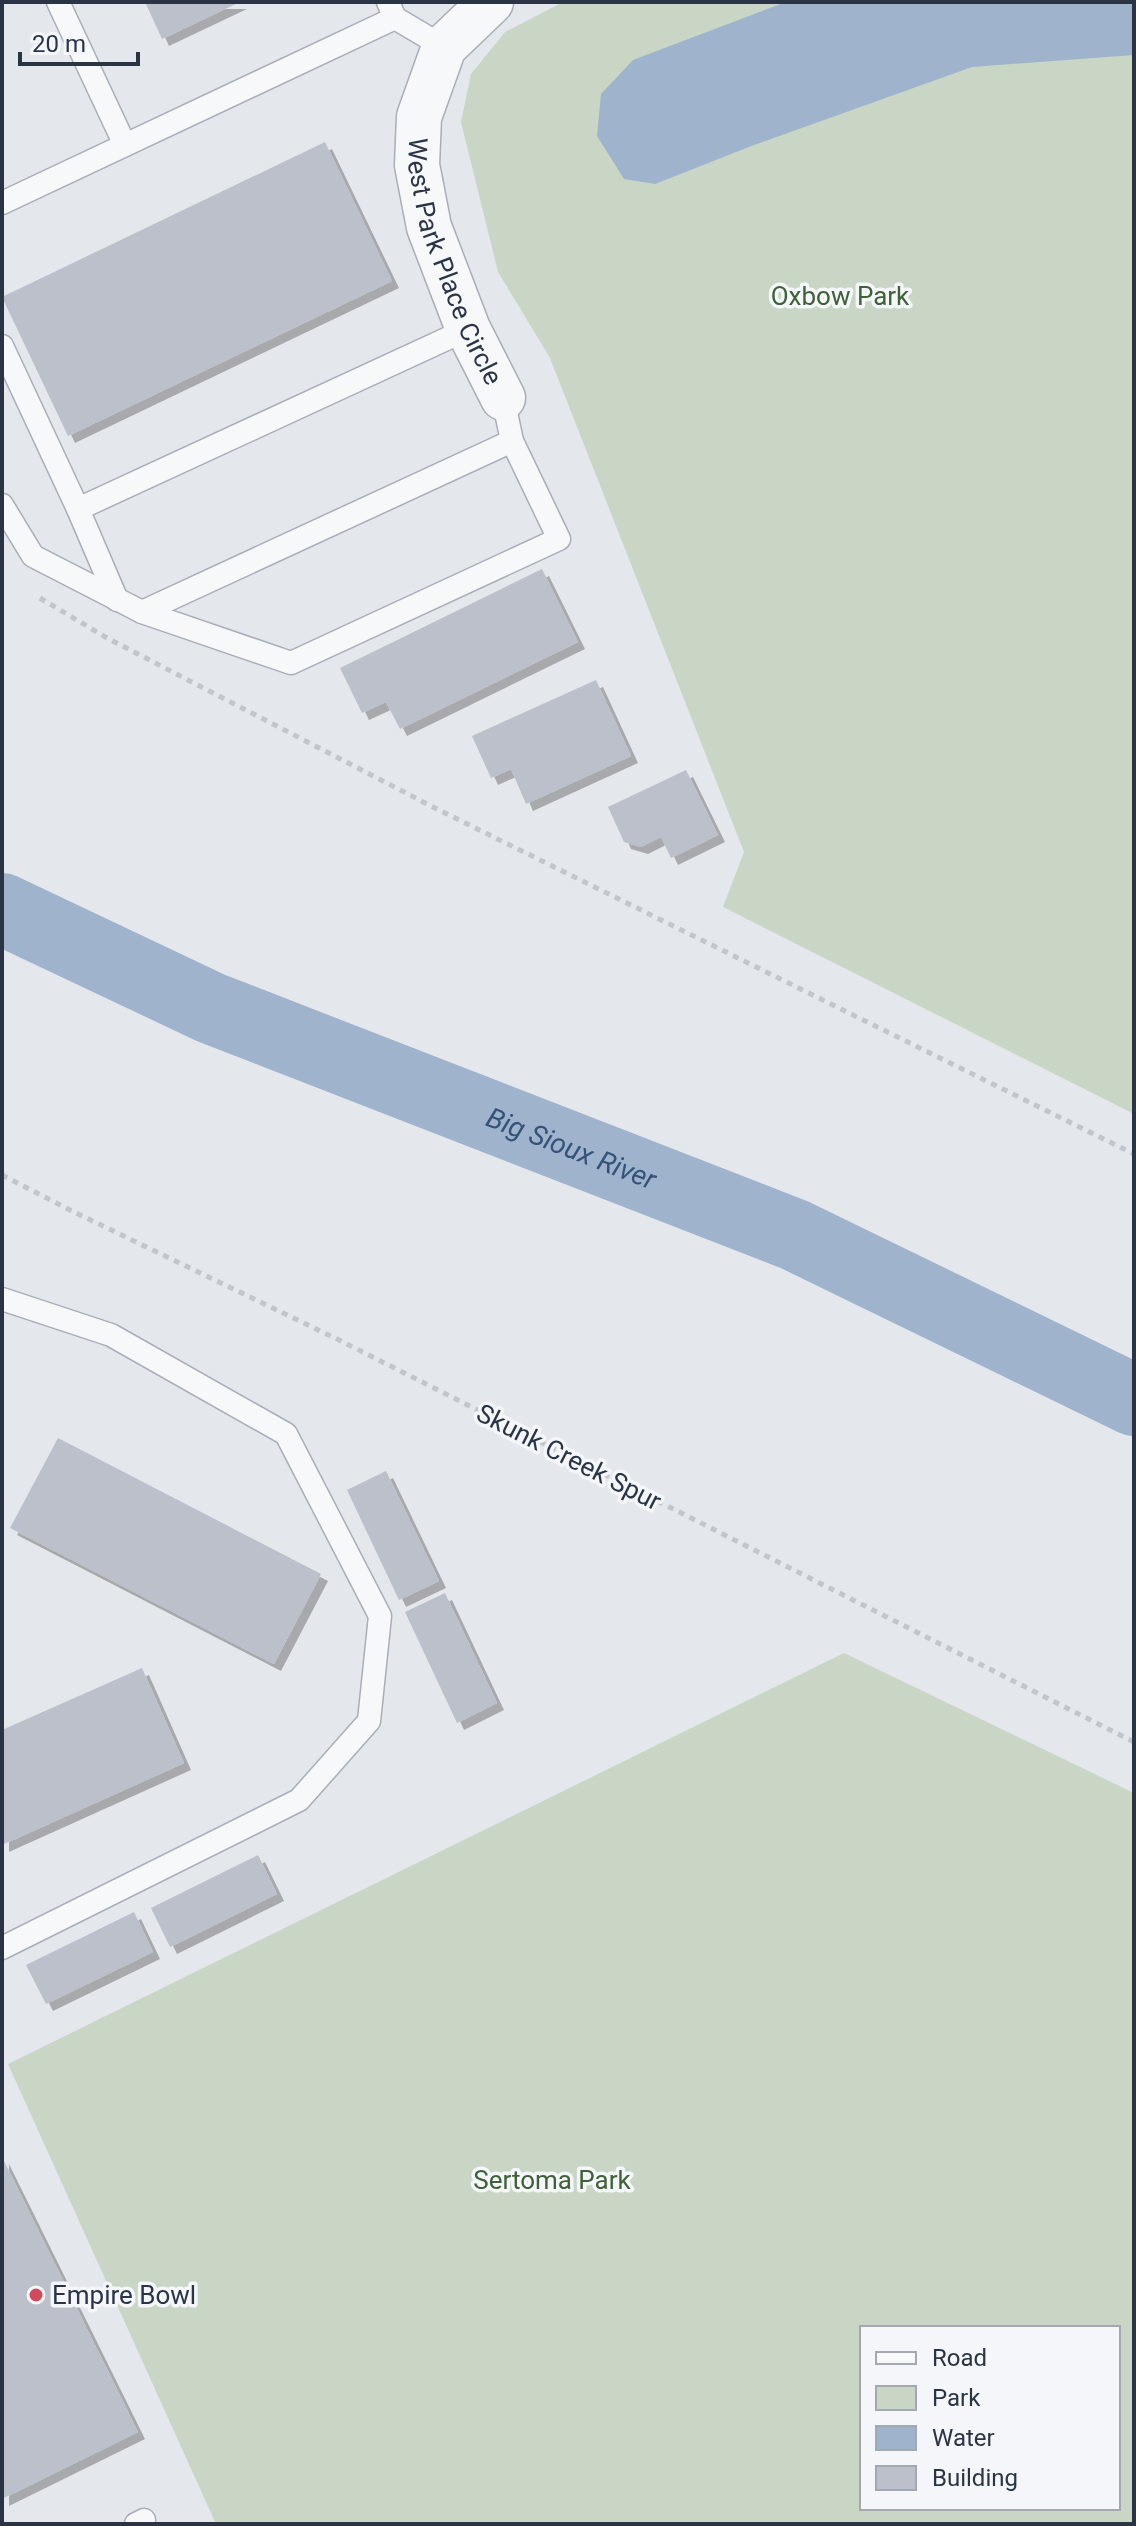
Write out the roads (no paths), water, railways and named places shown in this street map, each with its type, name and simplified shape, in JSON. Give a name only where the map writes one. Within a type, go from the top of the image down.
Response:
[{"type":"street","name":"West Park Place Circle","points":[[491,2],[444,47],[419,117],[417,165],[429,227],[468,329],[503,398]]},
{"type":"lane","points":[[58,2],[125,145]]},
{"type":"lane","points":[[2,203],[125,145],[392,10],[444,47]]},
{"type":"lane","points":[[78,509],[468,329]]},
{"type":"lane","points":[[2,346],[117,600]]},
{"type":"lane","points":[[2,505],[33,556],[142,612],[291,663],[559,539],[512,441],[503,398]]},
{"type":"lane","points":[[142,612],[512,441]]},
{"type":"lane","points":[[2,1299],[111,1335],[286,1434],[380,1616],[369,1721],[299,1800],[2,1948]]},
{"type":"water","points":[[786,2],[1134,2],[1134,55],[972,67],[655,184],[624,179],[597,136],[601,94],[633,60]]},
{"type":"waterway","name":"Big Sioux River","points":[[2,909],[211,1008],[795,1235],[1134,1400]]},
{"type":"place","name":"Empire Bowl","points":[[36,2295]]},
{"type":"park label","name":"Oxbow Park","points":[[840,296]]},
{"type":"park label","name":"Sertoma Park","points":[[552,2180]]}]
